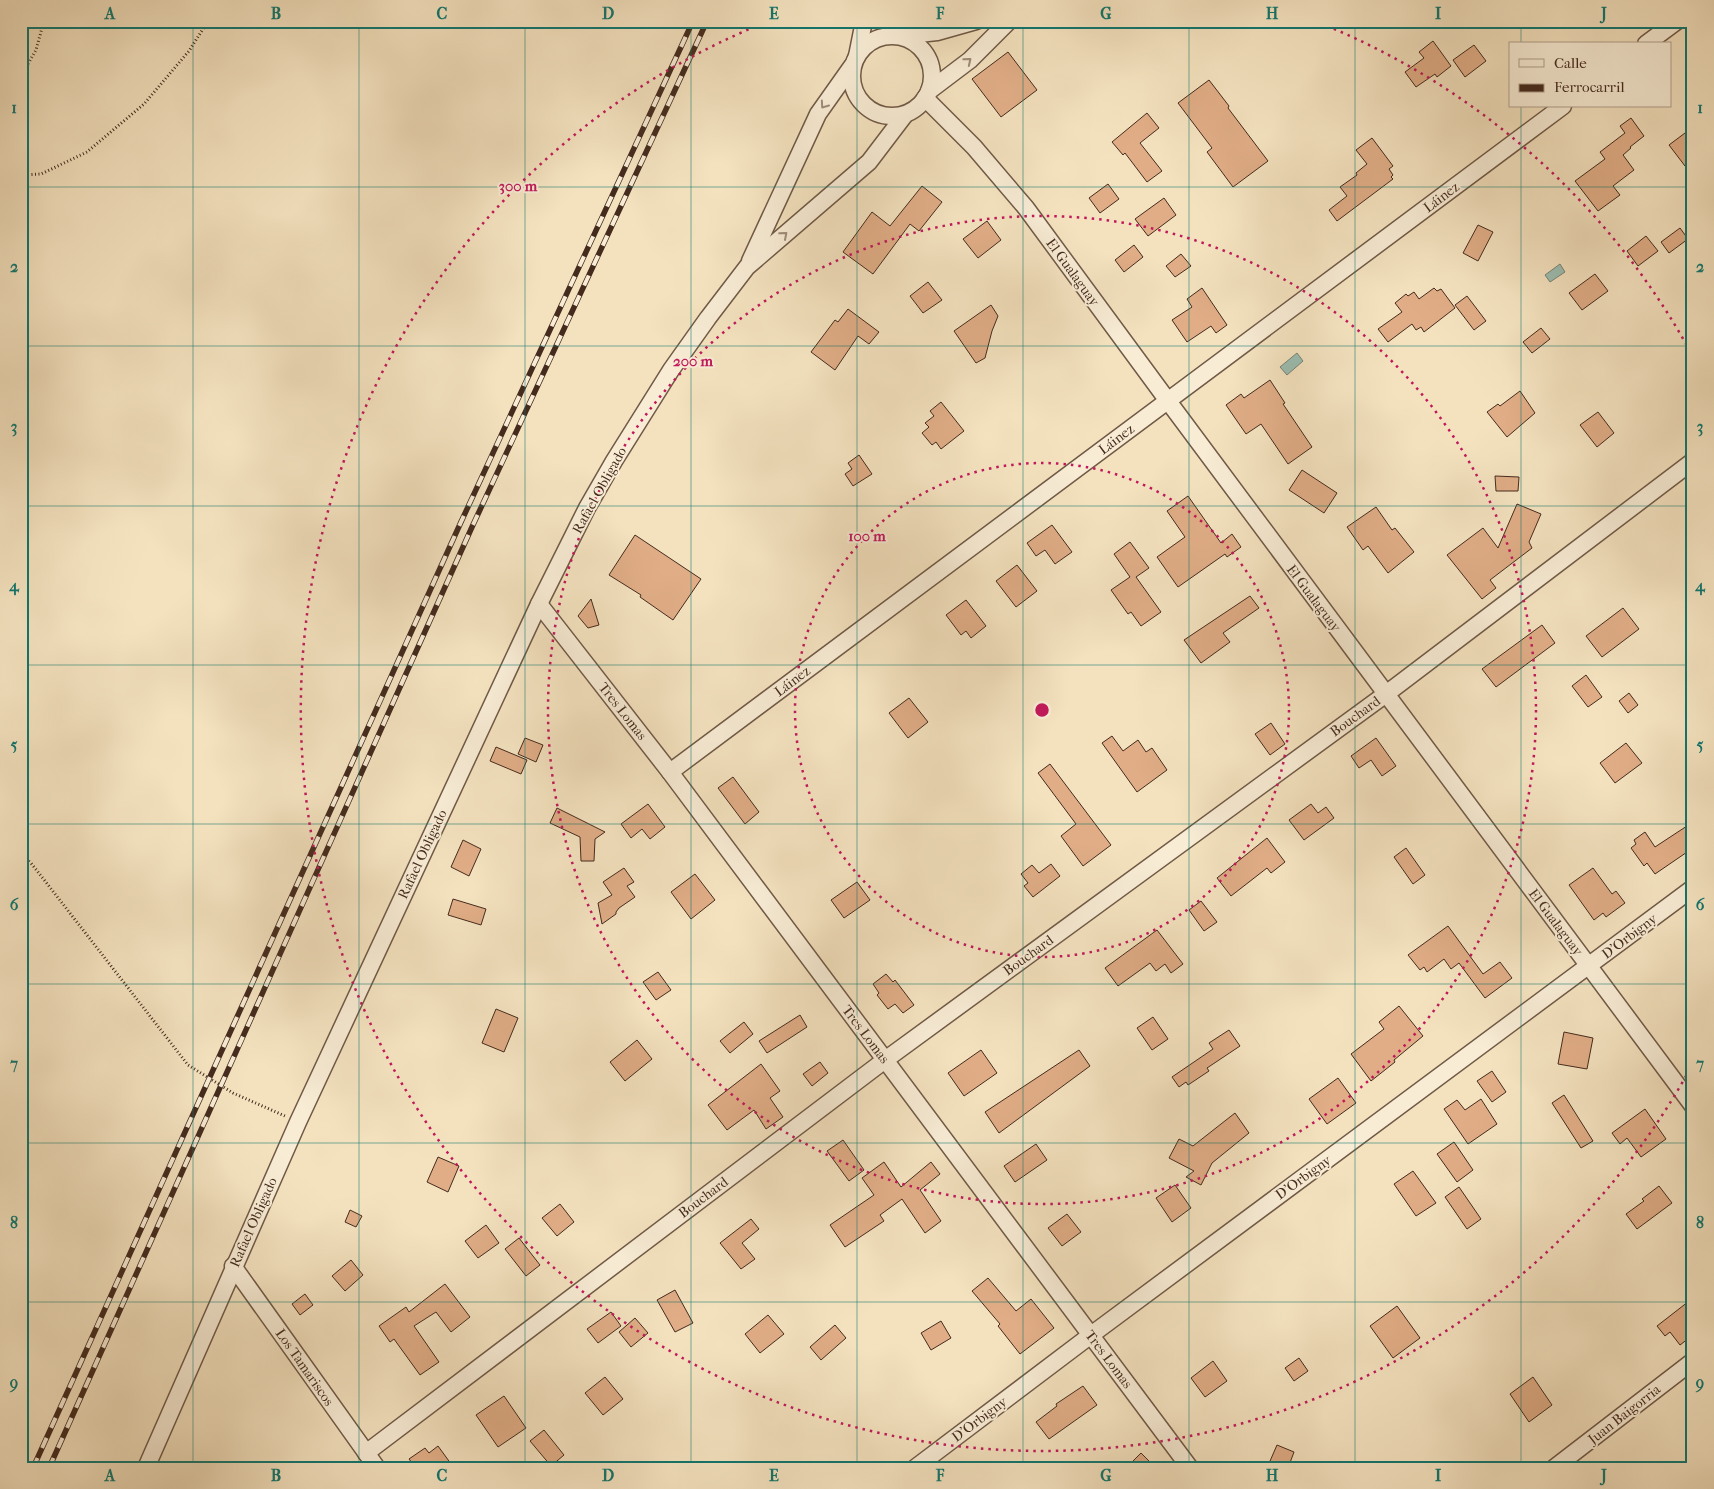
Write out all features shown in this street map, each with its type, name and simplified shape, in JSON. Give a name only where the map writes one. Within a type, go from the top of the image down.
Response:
[{"type":"street","points":[[864,21],[852,83],[859,100],[866,107],[883,116],[892,117],[904,116],[920,105],[927,95],[970,60],[1010,21]]},
{"type":"street","points":[[855,61],[866,45],[873,41],[889,36],[976,21]]},
{"type":"street","points":[[1649,42],[1676,21]]},
{"type":"street","points":[[897,36],[920,47],[928,60],[932,75],[927,95]]},
{"type":"street","name":"Rafael Obligado","points":[[146,1468],[298,1122],[539,604],[587,508],[632,430],[676,362],[747,267],[818,114],[855,61]]},
{"type":"street","name":"El Gualaguay","points":[[927,95],[1026,208],[1693,1106]]},
{"type":"street","name":"Láinez","points":[[670,772],[1560,108]]},
{"type":"street","name":"Rafael Obligado","points":[[747,267],[869,162],[904,116]]},
{"type":"street","name":"Bouchard","points":[[366,1453],[885,1060],[1386,694],[1693,461]]},
{"type":"street","name":"Tres Lomas","points":[[539,604],[670,772],[1190,1468]]},
{"type":"street","name":"D'Orbigny","points":[[915,1468],[1091,1334],[1693,888]]},
{"type":"street","name":"Los Tamariscos","points":[[234,1266],[377,1468]]},
{"type":"street","name":"Juan Baigorria","points":[[1554,1468],[1693,1360]]},
{"type":"path","points":[[21,76],[36,50],[44,21]]},
{"type":"path","points":[[21,175],[41,174],[87,152],[144,104],[189,51],[208,21]]},
{"type":"path","points":[[21,854],[31,863],[188,1065],[233,1092],[298,1122]]},
{"type":"water","points":[[1560,264],[1565,272],[1550,282],[1545,275]]},
{"type":"water","points":[[1297,353],[1303,361],[1287,375],[1280,367]]},
{"type":"building","points":[[1433,41],[1451,66],[1437,77],[1435,74],[1416,87],[1405,72],[1424,58],[1419,52]]},
{"type":"building","points":[[1474,45],[1486,61],[1465,77],[1453,60]]},
{"type":"building","points":[[1008,52],[1037,90],[1001,117],[972,79]]},
{"type":"building","points":[[1209,80],[1268,161],[1233,187],[1207,152],[1212,148],[1178,103]]},
{"type":"building","points":[[1147,113],[1159,128],[1140,143],[1162,171],[1147,182],[1125,153],[1123,155],[1112,142]]},
{"type":"building","points":[[1631,118],[1644,136],[1623,155],[1634,170],[1613,186],[1620,195],[1598,211],[1575,181],[1605,159],[1600,152],[1625,133],[1620,126]]},
{"type":"building","points":[[1693,127],[1693,160],[1685,166],[1669,145]]},
{"type":"building","points":[[1372,138],[1393,166],[1389,169],[1393,179],[1337,221],[1329,210],[1347,196],[1340,187],[1357,175],[1356,173],[1367,164],[1356,150]]},
{"type":"building","points":[[1108,184],[1119,199],[1100,213],[1089,198]]},
{"type":"building","points":[[922,186],[942,202],[919,231],[910,224],[873,274],[843,252],[872,212],[890,226]]},
{"type":"building","points":[[1164,198],[1176,215],[1148,236],[1135,219]]},
{"type":"building","points":[[987,221],[1001,240],[978,258],[963,239]]},
{"type":"building","points":[[1478,225],[1493,232],[1478,261],[1463,253]]},
{"type":"building","points":[[1680,228],[1688,239],[1669,253],[1661,242]]},
{"type":"building","points":[[1646,236],[1658,251],[1638,266],[1627,251]]},
{"type":"building","points":[[1134,245],[1143,257],[1124,272],[1115,260]]},
{"type":"building","points":[[1181,254],[1191,266],[1175,277],[1166,266]]},
{"type":"building","points":[[1595,274],[1608,291],[1582,310],[1569,293]]},
{"type":"building","points":[[928,282],[942,300],[923,313],[910,296]]},
{"type":"building","points":[[1202,288],[1227,325],[1216,333],[1211,326],[1187,342],[1172,320],[1192,307],[1187,299]]},
{"type":"building","points":[[1434,288],[1437,291],[1441,289],[1455,308],[1424,332],[1421,327],[1416,330],[1412,324],[1388,342],[1378,329],[1402,312],[1395,303],[1406,294],[1408,296],[1414,292],[1419,299]]},
{"type":"building","points":[[1467,296],[1486,321],[1474,330],[1455,305]]},
{"type":"building","points":[[991,305],[998,316],[985,358],[976,363],[954,331]]},
{"type":"building","points":[[848,309],[879,332],[869,344],[858,336],[835,370],[811,352],[835,320],[838,322]]},
{"type":"building","points":[[1541,328],[1550,339],[1532,353],[1523,342]]},
{"type":"building","points":[[1270,380],[1285,403],[1283,404],[1312,447],[1288,464],[1261,424],[1246,434],[1226,405],[1241,394],[1244,398]]},
{"type":"building","points":[[1520,391],[1535,413],[1507,437],[1487,412],[1498,404],[1500,406]]},
{"type":"building","points":[[941,402],[964,431],[941,449],[936,442],[932,445],[922,433],[929,427],[925,423],[934,416],[930,411]]},
{"type":"building","points":[[1598,412],[1614,433],[1597,447],[1580,425]]},
{"type":"building","points":[[859,455],[872,474],[853,486],[845,474],[852,469],[848,463]]},
{"type":"building","points":[[1302,470],[1337,493],[1324,513],[1289,490]]},
{"type":"building","points":[[1495,476],[1519,477],[1518,491],[1496,491]]},
{"type":"building","points":[[1188,496],[1221,543],[1232,534],[1241,547],[1227,557],[1225,554],[1178,587],[1157,557],[1185,537],[1167,511]]},
{"type":"building","points":[[1517,504],[1541,514],[1529,542],[1532,548],[1490,580],[1496,588],[1482,599],[1447,555],[1483,528],[1498,548]]},
{"type":"building","points":[[1376,507],[1392,530],[1395,528],[1414,552],[1388,573],[1368,546],[1363,550],[1347,527]]},
{"type":"building","points":[[1052,525],[1072,552],[1055,564],[1045,550],[1036,556],[1027,543]]},
{"type":"building","points":[[635,535],[701,579],[673,620],[640,597],[641,595],[609,575]]},
{"type":"building","points":[[1130,542],[1149,568],[1136,577],[1161,612],[1141,626],[1131,612],[1128,614],[1111,590],[1130,577],[1114,554]]},
{"type":"building","points":[[1017,565],[1037,591],[1016,607],[996,581]]},
{"type":"building","points":[[1250,596],[1259,608],[1223,633],[1230,642],[1201,663],[1184,640]]},
{"type":"building","points":[[591,599],[599,625],[588,628],[578,616]]},
{"type":"building","points":[[966,600],[986,626],[971,638],[966,631],[961,635],[946,615]]},
{"type":"building","points":[[1623,608],[1639,629],[1602,657],[1586,636]]},
{"type":"building","points":[[1542,625],[1555,643],[1496,687],[1482,669]]},
{"type":"building","points":[[1586,675],[1602,697],[1588,707],[1572,686]]},
{"type":"building","points":[[1629,693],[1638,705],[1628,713],[1619,701]]},
{"type":"building","points":[[909,698],[928,722],[908,738],[889,713]]},
{"type":"building","points":[[1271,723],[1285,744],[1270,755],[1255,734]]},
{"type":"building","points":[[1112,736],[1123,751],[1138,740],[1146,752],[1152,748],[1167,770],[1137,792],[1102,743]]},
{"type":"building","points":[[525,738],[543,745],[536,762],[518,754]]},
{"type":"building","points":[[1376,738],[1396,766],[1382,776],[1371,760],[1359,768],[1351,756]]},
{"type":"building","points":[[1626,743],[1642,763],[1615,783],[1600,763]]},
{"type":"building","points":[[496,747],[527,760],[521,774],[490,761]]},
{"type":"building","points":[[1050,764],[1111,845],[1083,866],[1061,836],[1076,824],[1038,773]]},
{"type":"building","points":[[733,777],[759,812],[745,824],[718,788]]},
{"type":"building","points":[[648,804],[665,827],[650,839],[642,829],[631,838],[621,824]]},
{"type":"building","points":[[1311,804],[1318,813],[1326,807],[1334,818],[1304,840],[1289,820]]},
{"type":"building","points":[[557,808],[605,832],[595,839],[594,861],[581,861],[580,837],[550,823]]},
{"type":"building","points":[[1693,822],[1693,848],[1655,874],[1647,863],[1644,866],[1631,848],[1636,844],[1634,840],[1645,832],[1655,847]]},
{"type":"building","points":[[1267,838],[1285,862],[1271,873],[1267,868],[1231,896],[1217,878]]},
{"type":"building","points":[[463,840],[481,849],[469,876],[451,867]]},
{"type":"building","points":[[1406,848],[1425,875],[1413,884],[1394,857]]},
{"type":"building","points":[[1051,864],[1060,876],[1033,897],[1024,886],[1028,883],[1021,874],[1032,865],[1039,873]]},
{"type":"building","points":[[624,868],[634,882],[627,886],[635,897],[619,908],[616,914],[602,924],[598,903],[612,895],[603,882]]},
{"type":"building","points":[[1593,868],[1612,894],[1616,891],[1625,903],[1606,917],[1603,913],[1594,920],[1569,885]]},
{"type":"building","points":[[695,874],[715,900],[691,919],[671,892]]},
{"type":"building","points":[[857,882],[870,900],[844,918],[831,900]]},
{"type":"building","points":[[453,899],[486,909],[481,925],[448,915]]},
{"type":"building","points":[[1201,901],[1217,922],[1204,931],[1189,910]]},
{"type":"building","points":[[1448,926],[1483,974],[1500,962],[1512,978],[1485,998],[1459,963],[1451,969],[1444,959],[1427,972],[1424,967],[1420,970],[1408,955]]},
{"type":"building","points":[[1157,930],[1183,964],[1171,973],[1165,964],[1156,971],[1150,963],[1118,986],[1105,968]]},
{"type":"building","points":[[658,972],[671,990],[656,1000],[643,982]]},
{"type":"building","points":[[886,974],[893,982],[895,980],[914,1005],[903,1013],[895,1004],[888,1009],[877,995],[879,993],[873,984]]},
{"type":"building","points":[[1399,1006],[1423,1036],[1371,1081],[1351,1054],[1384,1029],[1379,1022]]},
{"type":"building","points":[[496,1009],[518,1018],[504,1052],[482,1043]]},
{"type":"building","points":[[800,1015],[807,1027],[767,1053],[759,1041]]},
{"type":"building","points":[[1153,1017],[1168,1039],[1152,1050],[1137,1028]]},
{"type":"building","points":[[744,1022],[753,1034],[730,1053],[720,1041]]},
{"type":"building","points":[[1229,1030],[1240,1046],[1207,1068],[1209,1071],[1188,1085],[1186,1082],[1179,1087],[1172,1077],[1213,1049],[1209,1043]]},
{"type":"building","points":[[1564,1032],[1593,1038],[1587,1069],[1558,1064]]},
{"type":"building","points":[[637,1040],[652,1059],[625,1081],[610,1062]]},
{"type":"building","points":[[981,1050],[997,1073],[964,1096],[948,1073]]},
{"type":"building","points":[[1079,1050],[1090,1066],[999,1133],[985,1112]]},
{"type":"building","points":[[820,1062],[828,1073],[812,1086],[803,1074]]},
{"type":"building","points":[[761,1064],[780,1091],[770,1098],[783,1117],[766,1129],[754,1110],[727,1130],[708,1105]]},
{"type":"building","points":[[1492,1071],[1506,1092],[1492,1102],[1477,1081]]},
{"type":"building","points":[[1338,1078],[1356,1103],[1327,1124],[1309,1099]]},
{"type":"building","points":[[1564,1095],[1593,1141],[1581,1148],[1552,1103]]},
{"type":"building","points":[[1481,1099],[1497,1124],[1468,1144],[1444,1109],[1457,1100],[1465,1110]]},
{"type":"building","points":[[1645,1109],[1666,1139],[1641,1157],[1627,1138],[1620,1144],[1612,1133]]},
{"type":"building","points":[[1235,1113],[1249,1133],[1212,1163],[1201,1185],[1186,1177],[1194,1171],[1169,1158],[1179,1139],[1193,1146]]},
{"type":"building","points":[[843,1140],[864,1170],[849,1181],[827,1151]]},
{"type":"building","points":[[1454,1142],[1473,1170],[1457,1182],[1437,1154]]},
{"type":"building","points":[[1036,1144],[1047,1160],[1015,1182],[1004,1166]]},
{"type":"building","points":[[438,1157],[459,1166],[448,1192],[427,1182]]},
{"type":"building","points":[[884,1162],[901,1187],[931,1162],[940,1174],[920,1190],[941,1221],[925,1233],[902,1199],[880,1215],[884,1221],[845,1247],[830,1225],[874,1195],[862,1178]]},
{"type":"building","points":[[1413,1171],[1436,1203],[1416,1216],[1394,1184]]},
{"type":"building","points":[[1175,1185],[1191,1208],[1172,1222],[1156,1198]]},
{"type":"building","points":[[1659,1186],[1672,1203],[1637,1229],[1626,1214],[1644,1201],[1642,1199]]},
{"type":"building","points":[[1459,1187],[1481,1219],[1467,1229],[1445,1197]]},
{"type":"building","points":[[560,1204],[574,1222],[557,1236],[542,1218]]},
{"type":"building","points":[[350,1210],[362,1216],[356,1227],[345,1222]]},
{"type":"building","points":[[1067,1214],[1081,1232],[1062,1246],[1048,1228]]},
{"type":"building","points":[[751,1219],[759,1229],[742,1243],[755,1259],[741,1269],[720,1243]]},
{"type":"building","points":[[486,1225],[499,1243],[478,1258],[465,1241]]},
{"type":"building","points":[[519,1238],[540,1265],[526,1276],[505,1249]]},
{"type":"building","points":[[351,1260],[363,1275],[345,1291],[332,1276]]},
{"type":"building","points":[[988,1278],[1016,1311],[1031,1299],[1054,1328],[1020,1354],[998,1326],[1000,1324],[972,1291]]},
{"type":"building","points":[[445,1284],[470,1317],[451,1332],[436,1312],[414,1326],[439,1362],[420,1375],[394,1339],[390,1342],[379,1326],[406,1307],[409,1312]]},
{"type":"building","points":[[675,1290],[693,1323],[675,1332],[657,1300]]},
{"type":"building","points":[[305,1294],[313,1305],[300,1315],[292,1304]]},
{"type":"building","points":[[1693,1298],[1693,1335],[1680,1345],[1670,1332],[1665,1336],[1657,1326]]},
{"type":"building","points":[[1397,1306],[1420,1338],[1393,1358],[1370,1326]]},
{"type":"building","points":[[611,1312],[621,1326],[598,1343],[587,1329]]},
{"type":"building","points":[[768,1315],[784,1334],[760,1353],[745,1334]]},
{"type":"building","points":[[635,1318],[648,1333],[631,1347],[619,1332]]},
{"type":"building","points":[[941,1321],[951,1338],[931,1350],[921,1333]]},
{"type":"building","points":[[835,1325],[846,1338],[821,1360],[810,1347]]},
{"type":"building","points":[[1299,1358],[1308,1371],[1294,1381],[1285,1368]]},
{"type":"building","points":[[1213,1361],[1227,1381],[1205,1397],[1191,1378]]},
{"type":"building","points":[[605,1377],[623,1399],[603,1415],[585,1393]]},
{"type":"building","points":[[1533,1377],[1552,1405],[1529,1422],[1510,1394]]},
{"type":"building","points":[[1083,1386],[1097,1405],[1049,1439],[1036,1422],[1057,1406],[1056,1404]]},
{"type":"building","points":[[504,1396],[526,1428],[498,1447],[476,1415]]},
{"type":"building","points":[[544,1430],[564,1455],[551,1466],[530,1441]]},
{"type":"building","points":[[1277,1445],[1294,1452],[1288,1468],[1267,1468]]},
{"type":"building","points":[[438,1446],[454,1468],[416,1468],[409,1459],[425,1448],[429,1453]]},
{"type":"building","points":[[1141,1453],[1156,1468],[1126,1468]]},
{"type":"railway","points":[[33,1468],[461,522],[693,21]]},
{"type":"railway","points":[[49,1468],[472,527],[707,21]]}]
